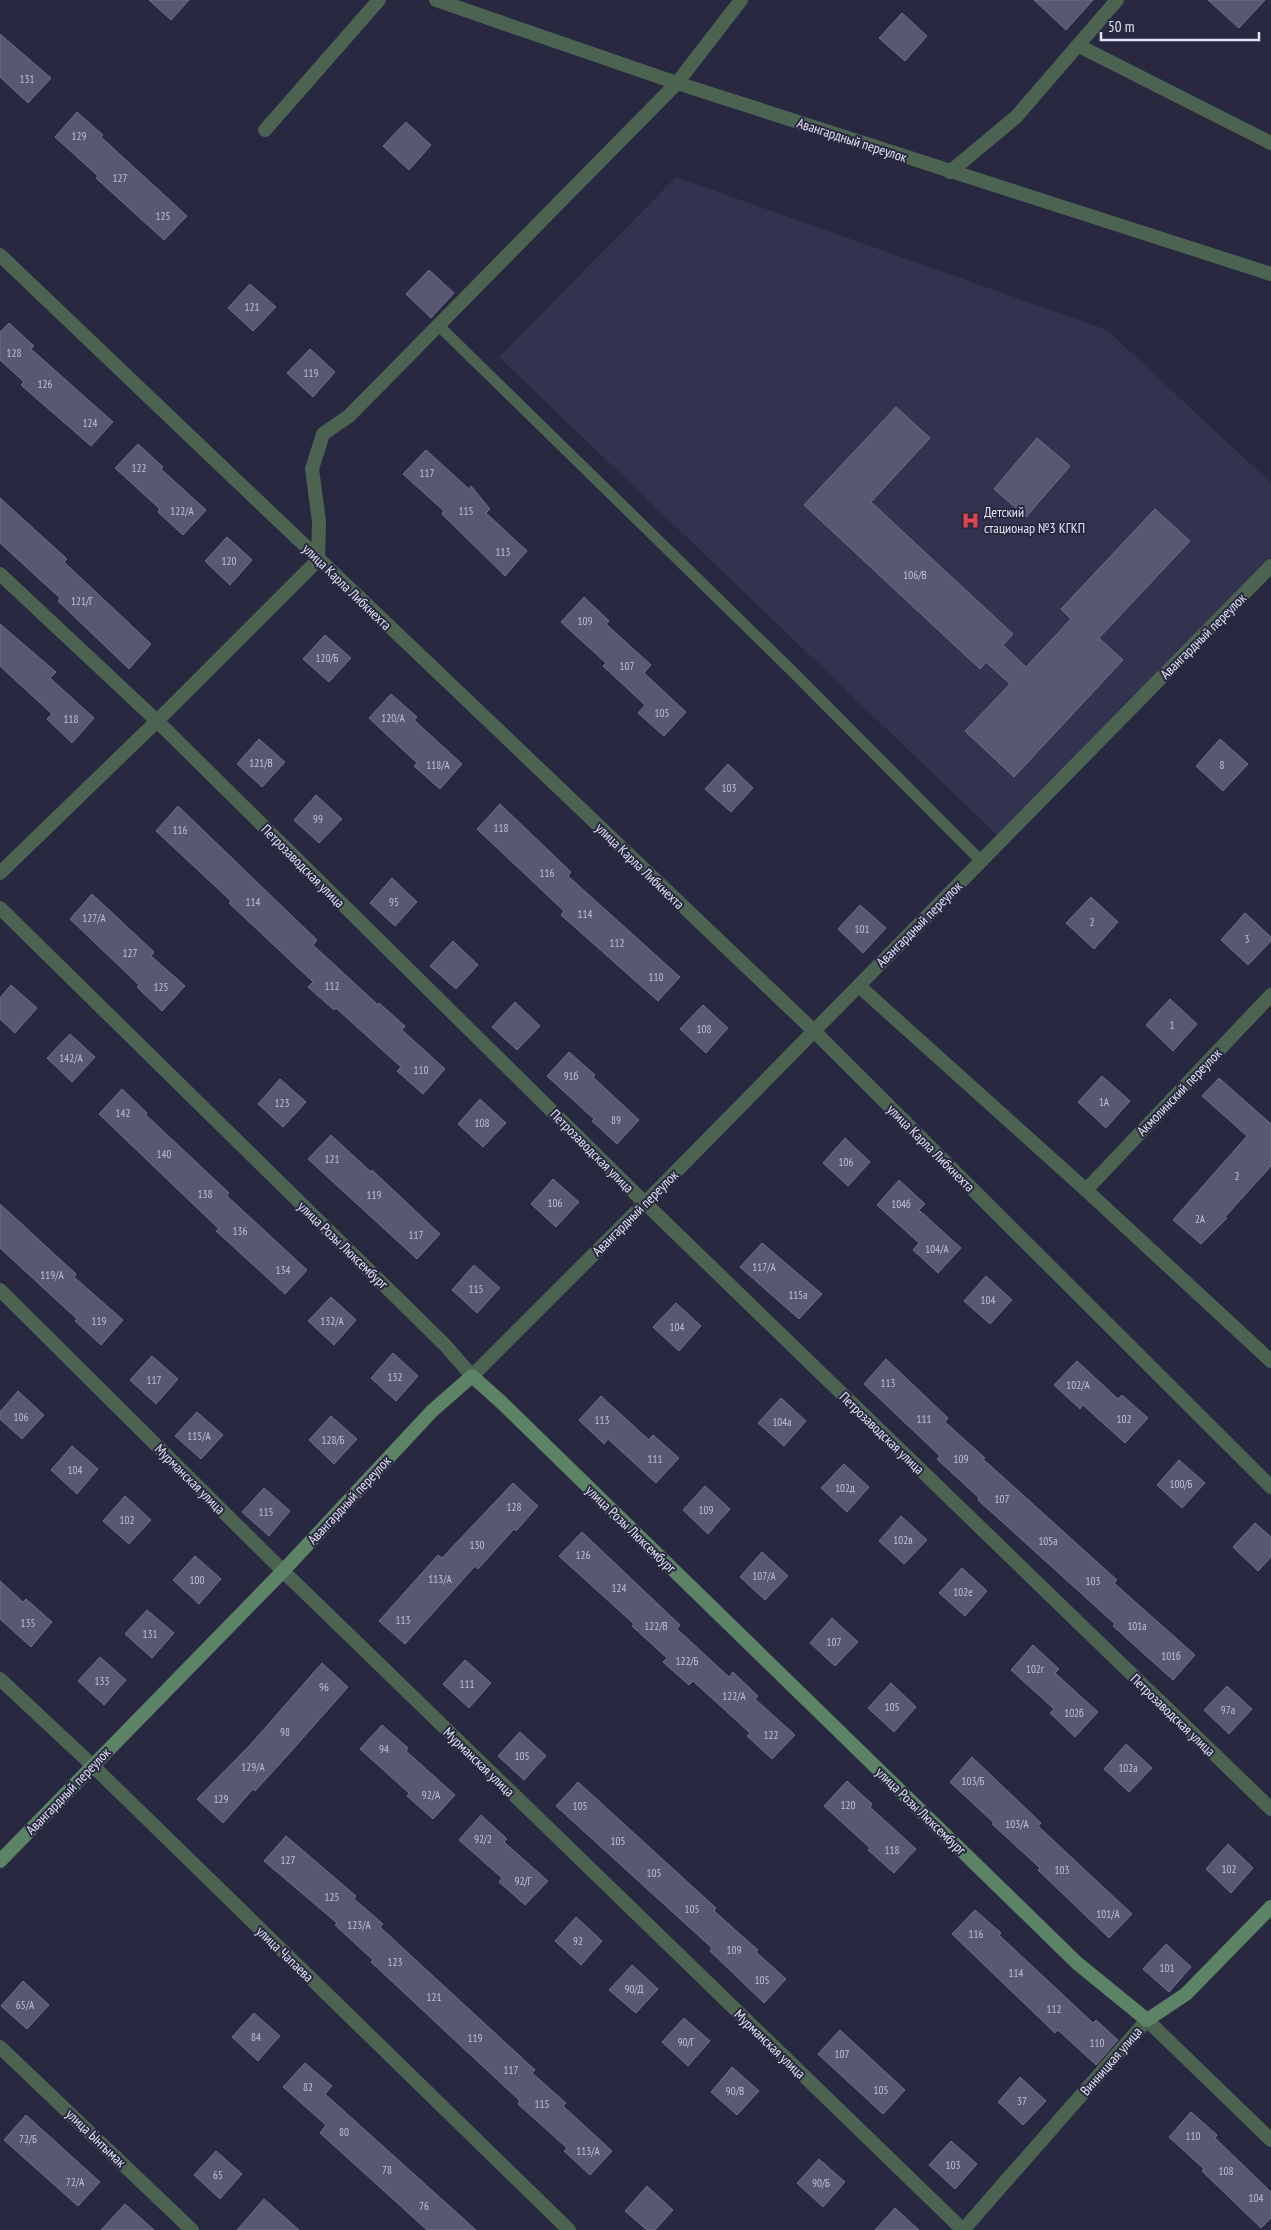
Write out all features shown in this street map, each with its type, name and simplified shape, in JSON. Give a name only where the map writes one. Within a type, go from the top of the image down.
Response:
[{"type":"main road","name":"Авангардный переулок","points":[[0,1861],[283,1572],[432,1411],[472,1376]]},
{"type":"main road","name":"улица Розы Люксембург","points":[[472,1376],[500,1401],[1077,1963],[1147,2020]]},
{"type":"main road","name":"Винницкая улица","points":[[1147,2020],[1186,1994],[1271,1907]]},
{"type":"street","points":[[265,130],[379,0]]},
{"type":"street","name":"Авангардный переулок","points":[[436,0],[677,83],[1271,274]]},
{"type":"street","points":[[0,873],[157,721],[318,560],[319,521],[312,469],[323,434],[350,416],[677,83],[741,0]]},
{"type":"street","points":[[950,172],[1016,117],[1117,0]]},
{"type":"street","points":[[1079,46],[1271,143]]},
{"type":"street","name":"улица Карла Либкнехта","points":[[0,256],[814,1031],[1271,1487]]},
{"type":"street","name":"Авангардный переулок","points":[[472,1376],[645,1203],[1271,566]]},
{"type":"street","name":"Петрозаводская улица","points":[[0,574],[157,721],[645,1203],[1271,1810]]},
{"type":"street","name":"улица Розы Люксембург","points":[[0,908],[445,1345],[472,1376]]},
{"type":"street","points":[[858,986],[1086,1190],[1271,1361]]},
{"type":"street","name":"Акмолинский переулок","points":[[1086,1190],[1271,995]]},
{"type":"street","name":"Мурманская улица","points":[[0,1290],[283,1572],[963,2230]]},
{"type":"street","name":"улица Чапаева","points":[[0,1679],[92,1765],[569,2230]]},
{"type":"street","name":"улица Розы Люксембург","points":[[1147,2020],[1271,2140]]},
{"type":"street","name":"Винницкая улица","points":[[963,2230],[1147,2020]]},
{"type":"street","name":"улица Ынтымак","points":[[0,2047],[192,2230]]},
{"type":"lane","points":[[438,325],[792,671],[981,861]]},
{"type":"shaded area","name":"Детский стационар №3 КГКП","points":[[676,177],[1107,330],[1271,483],[1271,557],[1000,838],[499,357]]},
{"type":"building","points":[[149,0],[189,0],[171,20]]},
{"type":"building","points":[[1034,0],[1093,0],[1066,30]]},
{"type":"building","points":[[1208,0],[1265,0],[1239,28]]},
{"type":"building","points":[[902,13],[927,36],[905,61],[879,38]]},
{"type":"building","points":[[0,34],[51,78],[28,103],[0,77]]},
{"type":"building","points":[[77,112],[103,135],[101,137],[187,216],[164,240],[96,178],[98,176],[55,137]]},
{"type":"building","points":[[406,122],[431,145],[409,170],[383,146]]},
{"type":"building","points":[[429,270],[454,293],[431,318],[406,294]]},
{"type":"building","points":[[250,284],[276,307],[253,331],[228,308]]},
{"type":"building","points":[[9,323],[34,346],[31,349],[113,422],[91,446],[21,385],[24,382],[0,360],[0,332]]},
{"type":"building","points":[[310,349],[335,372],[313,397],[287,373]]},
{"type":"building","points":[[896,407],[930,438],[871,502],[1013,634],[1003,645],[1026,667],[1071,619],[1061,609],[1155,509],[1190,541],[1099,638],[1123,660],[1014,777],[965,731],[1010,684],[986,662],[980,669],[804,505]]},
{"type":"building","points":[[1037,438],[1070,466],[1026,517],[994,489]]},
{"type":"building","points":[[138,444],[163,467],[161,469],[206,510],[183,535],[158,512],[160,509],[115,468]]},
{"type":"building","points":[[426,450],[469,489],[471,486],[490,509],[486,513],[527,551],[505,576],[442,514],[444,511],[403,474]]},
{"type":"building","points":[[0,498],[67,559],[64,562],[151,644],[129,669],[58,601],[60,598],[0,543]]},
{"type":"building","points":[[227,537],[252,560],[230,585],[205,561]]},
{"type":"building","points":[[584,597],[609,621],[606,624],[651,665],[644,673],[686,712],[664,736],[638,713],[645,705],[603,666],[606,663],[561,622]]},
{"type":"building","points":[[0,624],[56,672],[50,678],[94,718],[72,743],[47,719],[52,714],[0,666]]},
{"type":"building","points":[[325,635],[351,658],[329,682],[303,659]]},
{"type":"building","points":[[391,694],[417,717],[414,720],[462,764],[440,789],[414,766],[417,763],[369,718]]},
{"type":"building","points":[[259,739],[285,762],[262,787],[237,764]]},
{"type":"building","points":[[1220,739],[1248,764],[1223,791],[1196,766]]},
{"type":"building","points":[[728,764],[753,788],[731,812],[705,789]]},
{"type":"building","points":[[316,795],[342,819],[319,843],[294,820]]},
{"type":"building","points":[[500,804],[571,872],[568,876],[680,977],[658,1001],[561,915],[564,911],[477,829]]},
{"type":"building","points":[[178,806],[317,940],[313,945],[378,1005],[379,1003],[405,1026],[402,1030],[445,1069],[423,1094],[397,1071],[401,1067],[336,1008],[334,1010],[308,987],[313,982],[229,903],[231,901],[156,831]]},
{"type":"building","points":[[392,878],[417,902],[395,926],[370,903]]},
{"type":"building","points":[[92,894],[154,952],[151,956],[185,986],[162,1011],[137,987],[139,985],[70,919]]},
{"type":"building","points":[[1091,897],[1118,922],[1094,949],[1066,923]]},
{"type":"building","points":[[860,905],[886,928],[863,953],[838,929]]},
{"type":"building","points":[[1245,913],[1271,937],[1271,941],[1248,965],[1221,940]]},
{"type":"building","points":[[453,941],[478,965],[456,989],[430,966]]},
{"type":"building","points":[[11,985],[37,1008],[15,1033],[0,1019],[0,998]]},
{"type":"building","points":[[1170,999],[1197,1024],[1173,1051],[1146,1025]]},
{"type":"building","points":[[515,1002],[540,1026],[517,1050],[492,1027]]},
{"type":"building","points":[[703,1005],[728,1028],[706,1053],[680,1029]]},
{"type":"building","points":[[70,1034],[95,1057],[72,1082],[47,1058]]},
{"type":"building","points":[[569,1052],[595,1075],[593,1077],[639,1120],[617,1144],[592,1121],[594,1119],[547,1076]]},
{"type":"building","points":[[1102,1076],[1130,1101],[1106,1128],[1078,1102]]},
{"type":"building","points":[[1219,1078],[1271,1124],[1271,1166],[1225,1217],[1227,1218],[1201,1244],[1173,1220],[1247,1136],[1202,1096]]},
{"type":"building","points":[[280,1079],[306,1102],[283,1127],[258,1104]]},
{"type":"building","points":[[122,1089],[147,1113],[145,1114],[229,1193],[227,1196],[307,1270],[285,1294],[216,1231],[219,1229],[99,1114]]},
{"type":"building","points":[[480,1099],[506,1123],[483,1147],[458,1124]]},
{"type":"building","points":[[331,1135],[371,1172],[372,1170],[440,1234],[417,1259],[308,1159]]},
{"type":"building","points":[[845,1138],[870,1162],[848,1186],[823,1163]]},
{"type":"building","points":[[553,1179],[579,1202],[556,1227],[531,1204]]},
{"type":"building","points":[[899,1180],[925,1204],[919,1210],[961,1248],[938,1273],[913,1250],[919,1243],[877,1205]]},
{"type":"building","points":[[0,1204],[76,1274],[74,1277],[123,1320],[101,1345],[75,1321],[77,1319],[0,1248]]},
{"type":"building","points":[[762,1243],[822,1294],[799,1319],[740,1267]]},
{"type":"building","points":[[474,1265],[500,1288],[477,1313],[452,1290]]},
{"type":"building","points":[[986,1276],[1012,1300],[990,1324],[964,1301]]},
{"type":"building","points":[[331,1297],[356,1320],[334,1345],[308,1321]]},
{"type":"building","points":[[676,1303],[701,1326],[679,1351],[653,1327]]},
{"type":"building","points":[[393,1353],[418,1376],[396,1401],[371,1378]]},
{"type":"building","points":[[152,1356],[178,1379],[156,1404],[130,1380]]},
{"type":"building","points":[[886,1359],[948,1418],[945,1422],[985,1458],[983,1459],[1117,1580],[1114,1583],[1195,1655],[1173,1680],[1113,1626],[1115,1624],[978,1500],[979,1498],[937,1459],[940,1456],[864,1384]]},
{"type":"building","points":[[1077,1361],[1118,1399],[1122,1395],[1148,1418],[1125,1443],[1083,1405],[1080,1409],[1054,1385]]},
{"type":"building","points":[[18,1391],[44,1415],[22,1439],[0,1419],[0,1412]]},
{"type":"building","points":[[601,1396],[649,1440],[653,1435],[679,1458],[656,1483],[608,1439],[604,1444],[579,1420]]},
{"type":"building","points":[[781,1398],[806,1421],[784,1446],[758,1423]]},
{"type":"building","points":[[197,1412],[223,1435],[201,1459],[175,1436]]},
{"type":"building","points":[[331,1416],[357,1439],[334,1464],[309,1440]]},
{"type":"building","points":[[72,1446],[98,1469],[77,1494],[51,1470]]},
{"type":"building","points":[[1179,1460],[1205,1483],[1182,1508],[1157,1485]]},
{"type":"building","points":[[844,1464],[869,1487],[847,1512],[821,1488]]},
{"type":"building","points":[[513,1483],[538,1506],[516,1531],[514,1529],[478,1569],[475,1566],[405,1644],[379,1621],[438,1555],[442,1558]]},
{"type":"building","points":[[705,1486],[730,1509],[708,1534],[683,1510]]},
{"type":"building","points":[[264,1488],[290,1511],[269,1536],[242,1512]]},
{"type":"building","points":[[125,1496],[151,1520],[129,1544],[103,1521]]},
{"type":"building","points":[[901,1516],[927,1540],[904,1564],[879,1541]]},
{"type":"building","points":[[1255,1523],[1271,1537],[1271,1557],[1258,1571],[1233,1547]]},
{"type":"building","points":[[582,1532],[680,1625],[677,1629],[729,1677],[733,1672],[758,1696],[755,1699],[795,1735],[772,1759],[747,1736],[750,1733],[693,1681],[689,1685],[663,1662],[667,1658],[632,1626],[634,1624],[559,1556]]},
{"type":"building","points":[[762,1552],[788,1576],[765,1600],[740,1577]]},
{"type":"building","points":[[195,1556],[221,1579],[199,1604],[173,1580]]},
{"type":"building","points":[[962,1568],[987,1591],[965,1616],[939,1593]]},
{"type":"building","points":[[0,1581],[23,1602],[26,1599],[52,1622],[31,1647],[0,1619]]},
{"type":"building","points":[[147,1610],[174,1633],[152,1658],[125,1634]]},
{"type":"building","points":[[832,1618],[858,1642],[835,1666],[810,1643]]},
{"type":"building","points":[[1033,1645],[1059,1669],[1055,1673],[1098,1712],[1075,1737],[1050,1713],[1054,1709],[1011,1670]]},
{"type":"building","points":[[100,1657],[126,1680],[104,1705],[78,1681]]},
{"type":"building","points":[[465,1660],[491,1683],[469,1708],[443,1684]]},
{"type":"building","points":[[322,1663],[348,1687],[255,1791],[253,1789],[223,1823],[197,1799],[251,1744]]},
{"type":"building","points":[[891,1683],[916,1707],[894,1732],[868,1708]]},
{"type":"building","points":[[1227,1686],[1252,1709],[1229,1734],[1204,1710]]},
{"type":"building","points":[[382,1725],[408,1748],[406,1751],[455,1795],[433,1819],[407,1796],[409,1793],[360,1749]]},
{"type":"building","points":[[520,1732],[546,1756],[524,1780],[498,1756]]},
{"type":"building","points":[[1126,1744],[1152,1768],[1129,1792],[1104,1769]]},
{"type":"building","points":[[972,1757],[1041,1823],[1038,1826],[1132,1914],[1109,1938],[1038,1870],[1040,1868],[950,1782]]},
{"type":"building","points":[[847,1781],[872,1804],[870,1807],[916,1849],[894,1873],[824,1806]]},
{"type":"building","points":[[578,1782],[716,1908],[714,1911],[758,1950],[756,1952],[786,1979],[764,2003],[710,1951],[712,1948],[556,1806]]},
{"type":"building","points":[[481,1815],[507,1839],[504,1842],[548,1881],[525,1905],[499,1882],[502,1878],[459,1840]]},
{"type":"building","points":[[286,1836],[356,1896],[354,1899],[383,1924],[380,1927],[535,2070],[532,2073],[566,2103],[563,2106],[612,2151],[590,2175],[564,2151],[567,2148],[518,2104],[520,2101],[371,1962],[373,1960],[335,1925],[337,1923],[264,1861]]},
{"type":"building","points":[[1228,1844],[1253,1868],[1231,1893],[1206,1869]]},
{"type":"building","points":[[975,1910],[1093,2023],[1096,2020],[1118,2040],[1096,2065],[1058,2030],[1055,2033],[952,1934]]},
{"type":"building","points":[[576,1917],[602,1941],[581,1965],[555,1941]]},
{"type":"building","points":[[1166,1944],[1191,1967],[1169,1992],[1143,1969]]},
{"type":"building","points":[[632,1965],[658,1989],[636,2013],[609,1990]]},
{"type":"building","points":[[23,1981],[49,2005],[27,2029],[1,2006]]},
{"type":"building","points":[[254,2013],[280,2036],[258,2061],[232,2037]]},
{"type":"building","points":[[684,2018],[710,2041],[688,2066],[662,2042]]},
{"type":"building","points":[[840,2030],[905,2090],[883,2114],[818,2054]]},
{"type":"building","points":[[305,2063],[332,2086],[325,2094],[476,2230],[427,2230],[320,2133],[326,2125],[283,2087]]},
{"type":"building","points":[[732,2067],[759,2091],[737,2115],[711,2092]]},
{"type":"building","points":[[1020,2077],[1046,2101],[1023,2125],[998,2102]]},
{"type":"building","points":[[1191,2112],[1217,2135],[1215,2138],[1271,2192],[1271,2218],[1261,2228],[1202,2171],[1204,2169],[1169,2137]]},
{"type":"building","points":[[26,2115],[100,2182],[78,2206],[4,2140]]},
{"type":"building","points":[[951,2141],[977,2164],[955,2189],[929,2165]]},
{"type":"building","points":[[216,2151],[242,2174],[220,2199],[194,2175]]},
{"type":"building","points":[[819,2159],[845,2182],[823,2207],[797,2183]]},
{"type":"building","points":[[647,2186],[673,2210],[655,2230],[647,2230],[625,2211]]},
{"type":"building","points":[[264,2199],[299,2230],[237,2230]]},
{"type":"building","points":[[125,2204],[154,2230],[101,2230]]},
{"type":"building","points":[[895,2208],[919,2230],[875,2230]]},
{"type":"place","name":"Детский стационар №3 КГКП","points":[[970,520]]}]
